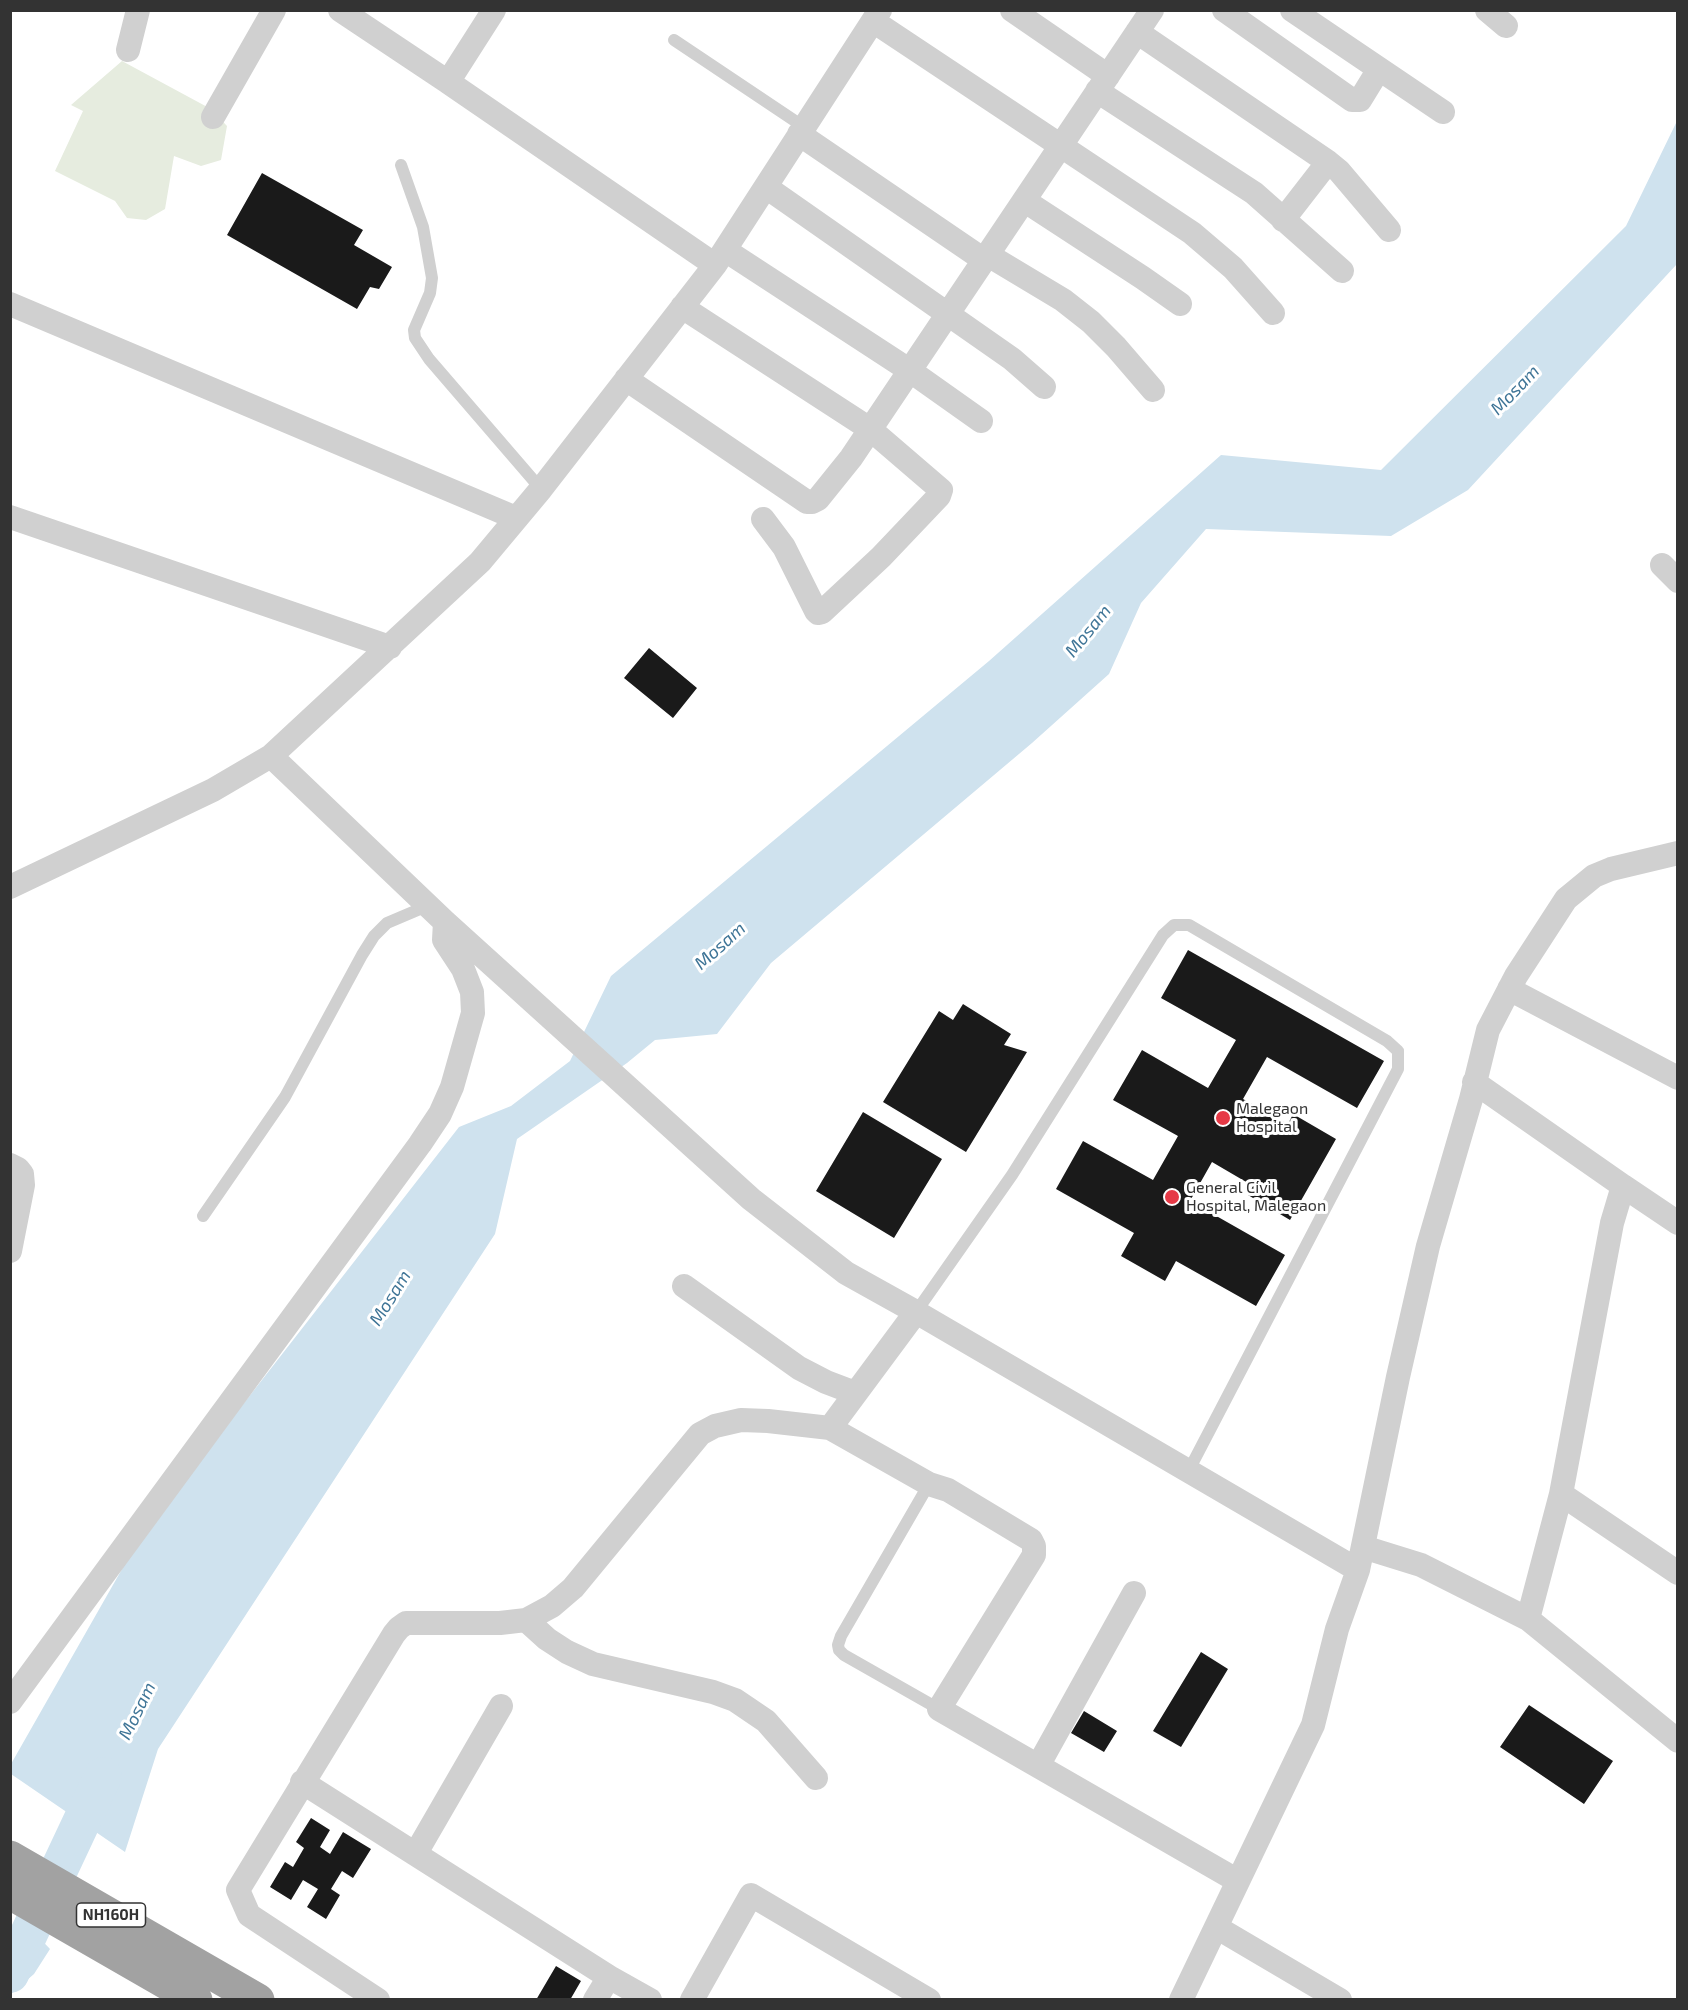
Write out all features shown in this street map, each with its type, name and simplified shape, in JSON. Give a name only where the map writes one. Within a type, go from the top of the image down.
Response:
[{"type":"highway","name":"NH160H","points":[[10,1857],[204,1986]]},
{"type":"highway","name":"NH160H","points":[[10,1893],[204,1986],[258,2000]]},
{"type":"street","points":[[128,50],[138,10]]},
{"type":"street","points":[[213,117],[274,10]]},
{"type":"street","points":[[340,10],[720,258],[909,370],[981,421]]},
{"type":"street","points":[[448,82],[494,10]]},
{"type":"street","points":[[1012,10],[1102,83],[1254,193],[1342,271]]},
{"type":"street","points":[[1224,10],[1352,100],[1360,99],[1379,69]]},
{"type":"street","points":[[1292,10],[1318,17],[1379,69],[1443,111]]},
{"type":"street","points":[[1486,10],[1506,26]]},
{"type":"street","points":[[10,887],[213,790],[271,756],[480,562],[541,489],[720,258],[877,16],[1200,239],[1233,268],[1273,313]]},
{"type":"street","points":[[626,379],[807,502],[818,499],[850,458],[1025,201],[1102,83],[1140,19],[1339,171],[1389,230]]},
{"type":"street","points":[[802,131],[986,258],[1063,300],[1116,346],[1153,390]]},
{"type":"street","points":[[1283,219],[1328,162]]},
{"type":"street","points":[[766,186],[1012,359],[1044,387]]},
{"type":"street","points":[[1025,201],[1180,304]]},
{"type":"street","points":[[10,303],[516,518]]},
{"type":"street","points":[[682,307],[870,429],[941,490],[880,557],[819,613],[784,547],[763,519]]},
{"type":"street","points":[[10,517],[390,647]]},
{"type":"street","points":[[271,756],[427,906],[751,1199],[846,1273],[1188,1472],[1360,1558],[1421,1565],[1528,1619],[1677,1741]]},
{"type":"street","points":[[1181,2000],[1314,1725],[1337,1629],[1360,1558],[1428,1246],[1471,1099],[1488,1030],[1509,989],[1566,899],[1594,876],[1611,869],[1671,861]]},
{"type":"street","points":[[10,1702],[440,1114],[452,1087],[473,1013],[472,992],[463,969],[444,940],[445,922]]},
{"type":"street","points":[[1509,989],[1677,1078]]},
{"type":"street","points":[[1474,1082],[1677,1223]]},
{"type":"street","points":[[10,1165],[22,1174],[23,1185],[10,1251]]},
{"type":"street","points":[[1528,1619],[1561,1494],[1612,1223],[1623,1186]]},
{"type":"street","points":[[684,1286],[799,1368],[855,1393]]},
{"type":"street","points":[[830,1428],[916,1312]]},
{"type":"street","points":[[378,2000],[249,1915],[238,1890],[302,1782],[399,1628],[406,1623],[500,1623],[526,1620],[552,1606],[573,1588],[700,1434],[715,1426],[741,1420],[830,1428],[929,1484],[948,1490],[1031,1540],[1034,1555],[939,1709],[1238,1881]]},
{"type":"street","points":[[1561,1494],[1677,1573]]},
{"type":"street","points":[[1038,1766],[1134,1593]]},
{"type":"street","points":[[526,1620],[567,1652],[593,1664],[713,1692],[735,1700],[766,1721],[816,1778]]},
{"type":"street","points":[[416,1853],[501,1706]]},
{"type":"street","points":[[302,1782],[609,1977],[650,2000]]},
{"type":"street","points":[[692,2000],[751,1895],[929,2000]]},
{"type":"street","points":[[1216,1927],[1340,2000]]},
{"type":"street","points":[[594,2000],[609,1977]]},
{"type":"lane","points":[[674,40],[802,131]]},
{"type":"lane","points":[[401,165],[423,227],[432,278],[430,292],[414,330],[416,338],[429,358],[541,489]]},
{"type":"lane","points":[[203,1216],[285,1098],[362,954],[374,936],[387,923],[427,906]]},
{"type":"lane","points":[[916,1312],[1012,1175],[1163,935],[1174,925],[1189,926],[1199,931],[1387,1041],[1398,1051],[1398,1068],[1188,1472]]},
{"type":"lane","points":[[929,1484],[841,1636],[838,1645],[844,1655],[939,1709]]},
{"type":"shaded area","points":[[122,61],[211,109],[227,126],[221,160],[201,166],[174,156],[165,209],[146,220],[127,218],[115,201],[55,171],[83,111],[71,105]]},
{"type":"water","points":[[1677,121],[1677,264],[1468,490],[1391,536],[1206,529],[1141,603],[1109,674],[1032,743],[771,963],[717,1034],[655,1040],[627,1063],[517,1139],[495,1234],[158,1749],[125,1852],[11,1774],[11,1764],[142,1534],[459,1127],[511,1106],[570,1061],[611,976],[989,661],[1221,455],[1381,470],[1626,226]]},
{"type":"water","points":[[30,1928],[50,1949],[34,1974],[11,1994],[11,1948]]},
{"type":"building","points":[[262,173],[363,230],[354,245],[392,267],[379,289],[370,287],[357,309],[227,235]]},
{"type":"building","points":[[649,648],[697,688],[673,718],[624,678]]},
{"type":"building","points":[[1188,950],[1384,1061],[1357,1108],[1267,1057],[1243,1099],[1288,1124],[1293,1114],[1336,1139],[1290,1220],[1248,1195],[1253,1186],[1212,1162],[1190,1201],[1285,1255],[1256,1306],[1176,1261],[1165,1281],[1121,1256],[1134,1233],[1056,1189],[1083,1141],[1153,1180],[1178,1136],[1113,1100],[1142,1050],[1208,1088],[1236,1040],[1161,998]]},
{"type":"building","points":[[963,1004],[1011,1034],[1004,1045],[1027,1052],[966,1152],[883,1102],[939,1011],[953,1020]]},
{"type":"building","points":[[863,1112],[942,1159],[894,1238],[816,1191]]},
{"type":"building","points":[[1201,1652],[1228,1669],[1181,1747],[1153,1731]]},
{"type":"building","points":[[1529,1705],[1613,1761],[1584,1804],[1500,1747]]},
{"type":"building","points":[[1084,1711],[1117,1731],[1104,1752],[1071,1733]]},
{"type":"building","points":[[311,1818],[330,1830],[320,1847],[330,1854],[343,1832],[371,1849],[353,1878],[342,1871],[331,1889],[340,1895],[326,1919],[307,1907],[318,1889],[303,1880],[291,1900],[270,1887],[285,1862],[293,1867],[304,1848],[296,1842]]},
{"type":"building","points":[[556,1966],[581,1981],[570,2000],[536,2000]]},
{"type":"waterway","name":"Mosam","points":[[10,1974],[103,1776]]},
{"type":"place","name":"Malegaon Hospital","points":[[1223,1118]]},
{"type":"place","name":"General Civil Hospital, Malegaon","points":[[1172,1197]]}]
